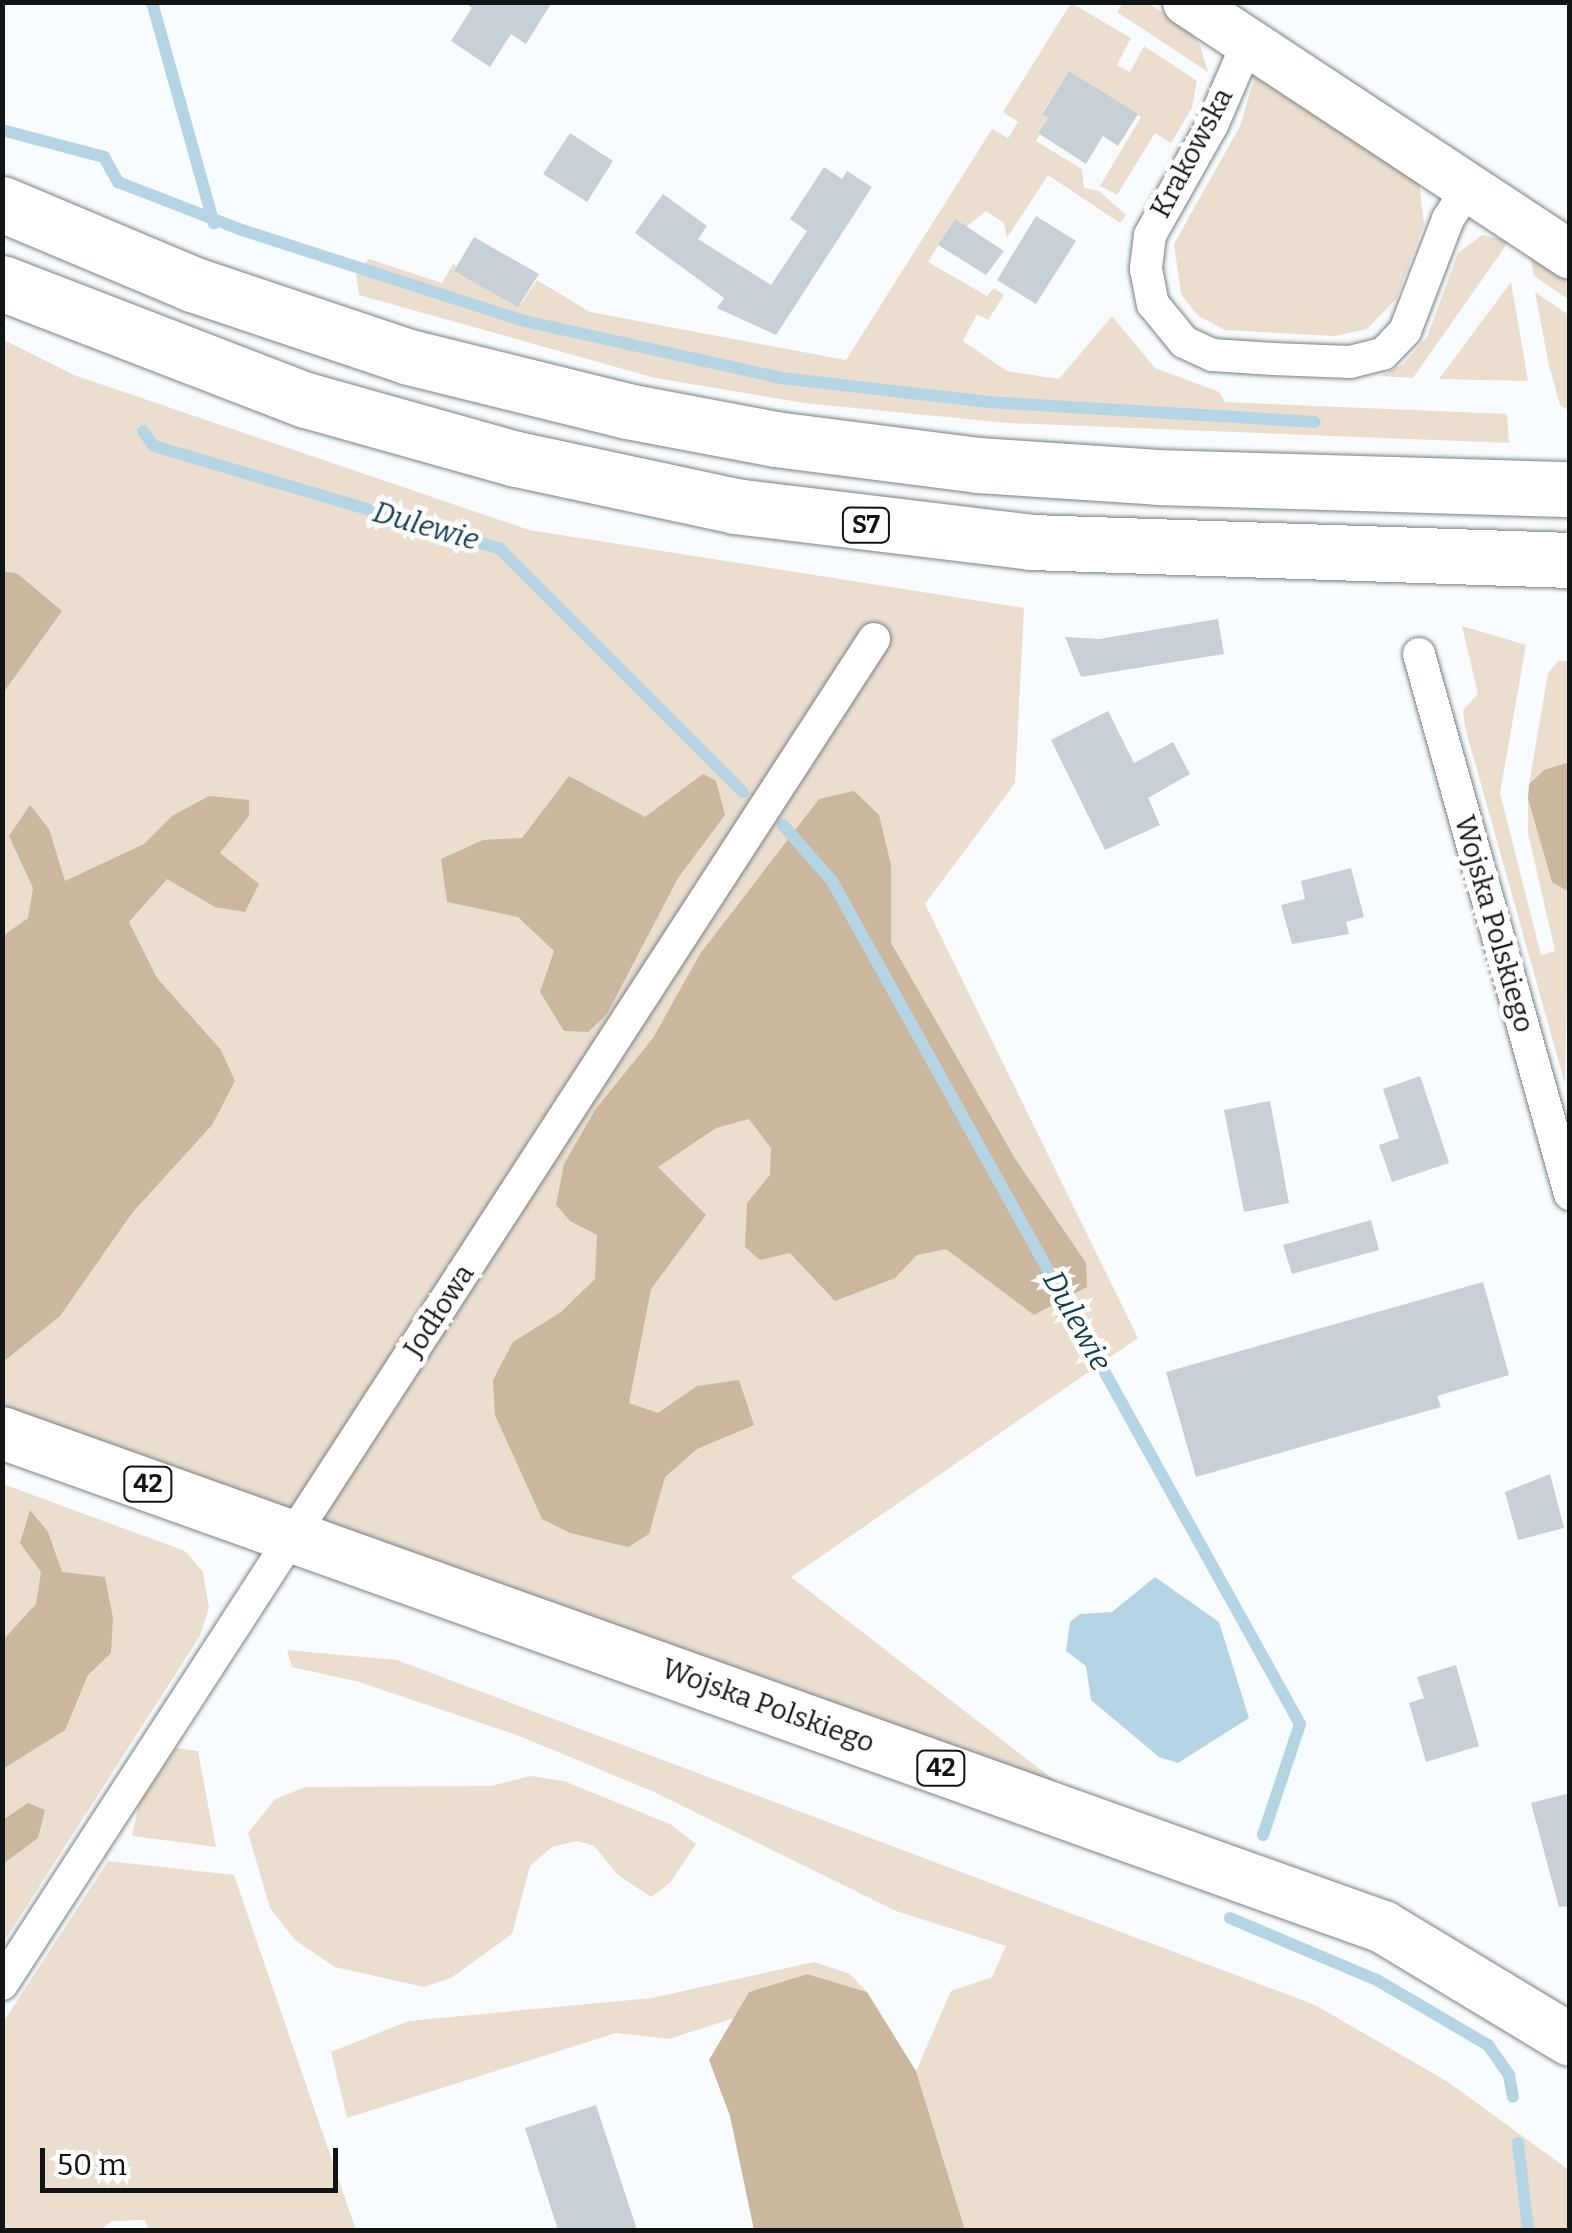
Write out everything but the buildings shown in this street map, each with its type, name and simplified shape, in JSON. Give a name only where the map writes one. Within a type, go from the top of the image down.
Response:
[{"type":"highway","points":[[2,204],[192,284],[410,357],[627,412],[774,439],[978,465],[1158,477],[1570,489]]},
{"type":"highway","name":"S7","points":[[2,283],[306,400],[516,460],[735,506],[1031,542],[1570,560]]},
{"type":"main road","name":"Wojska Polskiego","points":[[2,1433],[1383,1927],[1570,2040]]},
{"type":"street","points":[[1187,2],[1570,256]]},
{"type":"street","name":"Krakowska","points":[[1248,42],[1212,125],[1150,236],[1146,269],[1153,304],[1184,342],[1212,355],[1273,359],[1350,362],[1383,354],[1406,330],[1448,219],[1468,188]]},
{"type":"street","name":"Jodłowa","points":[[2,1984],[874,639]]},
{"type":"street","name":"Wojska Polskiego","points":[[1419,654],[1570,1194]]},
{"type":"shaded area","points":[[1071,3],[1131,38],[1117,65],[1130,72],[1144,46],[1197,81],[1192,108],[1171,143],[1155,133],[1117,195],[1100,186],[1141,117],[1069,71],[1042,113],[1049,118],[1036,141],[1082,169],[1084,188],[1099,191],[1126,215],[1120,223],[1048,175],[1007,238],[1004,223],[986,211],[966,227],[954,220],[928,262],[987,296],[994,288],[1004,295],[988,320],[977,314],[963,341],[1007,371],[1059,379],[1112,316],[1155,368],[1219,392],[1225,402],[1507,414],[1509,443],[1007,423],[804,403],[655,378],[359,295],[356,273],[369,259],[442,283],[453,264],[521,304],[537,280],[590,312],[846,360],[992,129],[1008,138],[1018,122],[1003,112]]},
{"type":"shaded area","points":[[1123,3],[1148,3],[1186,27],[1200,45],[1208,72],[1117,12]]},
{"type":"shaded area","points":[[1255,76],[1419,182],[1424,224],[1396,299],[1367,329],[1335,336],[1225,330],[1197,315],[1181,294],[1174,244],[1240,126]]},
{"type":"shaded area","points":[[1482,235],[1509,241],[1413,378],[1381,376],[1403,364],[1427,337],[1458,253]]},
{"type":"shaded area","points":[[1530,254],[1569,280],[1569,300],[1534,276]]},
{"type":"shaded area","points":[[1511,282],[1528,381],[1439,379]]},
{"type":"shaded area","points":[[1535,292],[1569,315],[1569,411],[1560,405]]},
{"type":"shaded area","points":[[2,339],[74,375],[529,530],[1024,608],[1015,783],[925,904],[1138,1338],[791,1577],[1111,1824],[3,1418]]},
{"type":"shaded area","points":[[3,571],[18,574],[62,611],[3,693]]},
{"type":"shaded area","points":[[1462,626],[1526,645],[1500,793],[1541,955],[1555,951],[1528,833],[1528,799],[1552,881],[1569,892],[1565,1084],[1465,727],[1463,710],[1478,694]]},
{"type":"shaded area","points":[[1558,661],[1569,661],[1569,762],[1544,770],[1529,784],[1548,673]]},
{"type":"shaded area","points":[[1570,762],[1569,892],[1552,882],[1528,799],[1529,784],[1544,770]]},
{"type":"shaded area","points":[[703,774],[716,781],[725,815],[678,878],[607,1014],[588,1032],[564,1031],[540,992],[554,951],[518,917],[447,902],[441,859],[483,840],[522,838],[569,776],[645,817]]},
{"type":"shaded area","points":[[854,791],[879,815],[891,865],[891,943],[1016,1160],[1086,1263],[1087,1287],[1034,1315],[946,1249],[917,1255],[895,1278],[835,1301],[790,1253],[760,1260],[745,1247],[747,1203],[770,1175],[771,1148],[749,1119],[716,1128],[658,1167],[706,1215],[651,1289],[629,1403],[658,1413],[697,1386],[739,1380],[754,1425],[697,1449],[665,1477],[649,1534],[628,1547],[570,1533],[542,1519],[495,1415],[493,1380],[513,1342],[561,1312],[595,1279],[597,1235],[570,1221],[556,1205],[564,1164],[595,1110],[653,1038],[700,954],[819,799]]},
{"type":"shaded area","points":[[209,796],[249,800],[249,816],[220,853],[259,884],[245,912],[215,907],[167,879],[129,922],[157,978],[221,1050],[235,1081],[212,1125],[132,1213],[60,1316],[3,1362],[3,936],[28,918],[33,888],[9,836],[30,805],[49,829],[65,881],[144,844],[172,816]]},
{"type":"shaded area","points":[[3,1484],[185,1551],[203,1572],[209,1608],[200,1636],[3,1943]]},
{"type":"shaded area","points":[[30,1510],[48,1532],[62,1572],[105,1577],[113,1618],[111,1653],[88,1675],[65,1730],[3,1769],[3,1640],[36,1604],[41,1572],[20,1543]]},
{"type":"shaded area","points":[[287,1650],[397,1660],[1315,2005],[1448,2082],[1569,2170],[1569,2230],[965,2230],[916,2071],[951,1991],[992,1977],[1006,1946],[896,1911],[654,1792],[517,1735],[359,1682],[292,1667]]},
{"type":"shaded area","points":[[176,1748],[198,1751],[216,1847],[132,1836],[139,1803]]},
{"type":"shaded area","points":[[530,1776],[564,1781],[670,1824],[696,1844],[670,1883],[651,1897],[618,1875],[594,1846],[577,1841],[552,1847],[530,1866],[512,1934],[451,1978],[424,1987],[335,1967],[295,1940],[270,1908],[248,1833],[275,1799],[305,1787],[491,1786]]},
{"type":"shaded area","points":[[28,1803],[45,1810],[38,1838],[3,1864],[3,1820]]},
{"type":"shaded area","points":[[108,1861],[234,1875],[356,2230],[149,2230],[145,2220],[112,2221],[99,2230],[3,2230],[2,2024]]},
{"type":"shaded area","points":[[814,1962],[850,1974],[867,1992],[807,1974],[749,1992],[734,2018],[669,2039],[616,2033],[347,2118],[331,2052],[408,2021],[652,1998]]},
{"type":"shaded area","points":[[807,1974],[867,1992],[916,2071],[965,2230],[754,2230],[730,2116],[709,2060],[749,1992]]},
{"type":"water","points":[[1155,1577],[1219,1622],[1249,1718],[1178,1763],[1159,1757],[1091,1700],[1086,1666],[1066,1651],[1070,1622],[1080,1614],[1112,1612]]},
{"type":"waterway","name":"Dulewie","points":[[152,2],[214,224]]},
{"type":"waterway","points":[[2,130],[104,157],[118,182],[239,229],[520,320],[781,378],[989,402],[1314,422]]},
{"type":"waterway","name":"Dulewie","points":[[143,431],[154,446],[499,548],[743,792]]},
{"type":"waterway","name":"Dulewie","points":[[783,825],[832,881],[1300,1724],[1263,1835]]},
{"type":"waterway","name":"Dulewie","points":[[1230,1918],[1377,1980],[1488,2045],[1509,2075],[1513,2097]]},
{"type":"waterway","name":"Dulewie","points":[[1518,2143],[1528,2230]]}]
